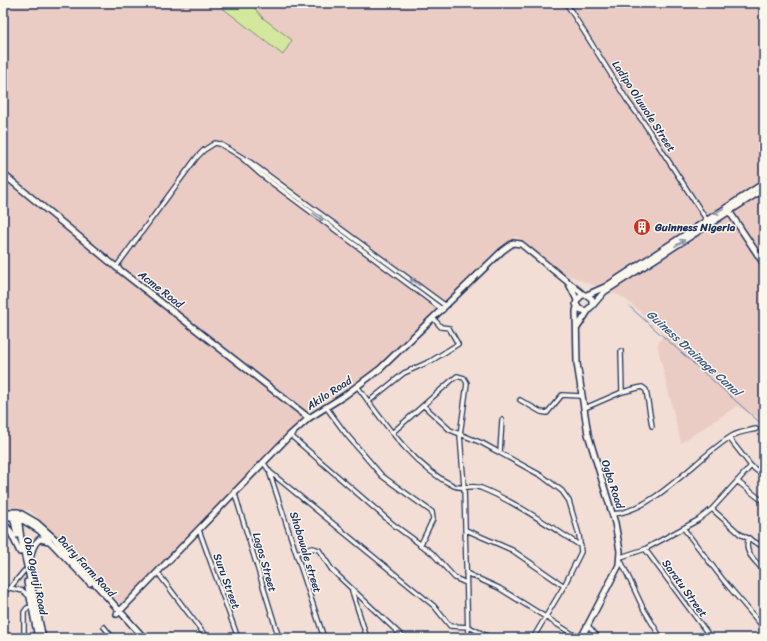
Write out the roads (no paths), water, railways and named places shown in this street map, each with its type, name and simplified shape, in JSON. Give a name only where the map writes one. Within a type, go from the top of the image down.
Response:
[{"type":"main road","name":"Acme Road","points":[[3,174],[116,267],[309,418]]},
{"type":"main road","points":[[590,308],[583,311],[577,307],[577,300],[585,295],[597,292],[610,284],[706,219],[764,183]]},
{"type":"main road","points":[[577,328],[590,308],[604,292],[764,189]]},
{"type":"main road","points":[[730,211],[764,264]]},
{"type":"main road","name":"Akilo Road","points":[[119,613],[199,530],[234,491],[290,435],[309,418],[380,369],[502,250],[515,243],[521,244],[585,295]]},
{"type":"main road","name":"Akilo Road","points":[[566,280],[577,300]]},
{"type":"main road","points":[[585,295],[592,299],[590,308]]},
{"type":"main road","name":"Ogba Road","points":[[577,307],[577,363],[581,396],[585,408],[588,434],[593,456],[607,493],[621,559]]},
{"type":"main road","points":[[3,512],[16,515]]},
{"type":"main road","points":[[3,517],[16,515]]},
{"type":"main road","name":"Dairy Farm Road","points":[[16,515],[30,518],[55,539],[139,638]]},
{"type":"main road","name":"Dairy Farm Road","points":[[16,515],[39,530],[144,638]]},
{"type":"main road","name":"Oba Ogunji Road","points":[[16,515],[20,552],[24,571],[30,598],[43,638]]},
{"type":"main road","name":"Oba Ogunji Road","points":[[16,515],[29,577],[38,638]]},
{"type":"main road","points":[[3,523],[10,531],[20,552]]},
{"type":"main road","points":[[29,577],[32,548],[36,542],[45,538],[50,541]]},
{"type":"main road","points":[[580,638],[588,626],[621,559]]},
{"type":"street","name":"Ladipo Oluwole Street","points":[[566,3],[627,100],[644,123],[706,219]]},
{"type":"street","points":[[116,267],[204,150],[210,145],[220,144],[247,160],[299,203],[444,308]]},
{"type":"street","points":[[261,172],[302,199],[444,308]]},
{"type":"street","points":[[299,203],[302,199]]},
{"type":"street","points":[[368,402],[404,373],[426,364],[458,344],[448,326],[441,327],[433,318]]},
{"type":"street","points":[[621,351],[622,392]]},
{"type":"street","points":[[392,433],[452,380],[458,376],[463,377],[467,383],[460,435],[466,530],[466,583],[469,627],[468,638]]},
{"type":"street","points":[[357,386],[392,433],[429,470],[454,486],[472,486],[482,488],[531,515],[581,546]]},
{"type":"street","points":[[585,408],[622,392],[640,387],[645,388],[652,426]]},
{"type":"street","points":[[520,400],[541,412],[547,412],[562,395],[581,396]]},
{"type":"street","points":[[424,406],[446,427],[460,435],[500,452],[542,476],[565,494],[574,516],[581,546],[579,556],[564,586],[533,638]]},
{"type":"street","points":[[326,407],[346,434],[382,476],[432,512],[433,519],[420,546]]},
{"type":"street","points":[[500,452],[502,420]]},
{"type":"street","points":[[612,514],[632,510],[655,496],[733,435],[756,429]]},
{"type":"street","points":[[290,435],[323,465],[420,546],[432,553],[455,578],[466,583]]},
{"type":"street","points":[[729,438],[751,466],[764,476]]},
{"type":"street","points":[[263,462],[270,472],[434,606],[450,626],[469,627],[491,638]]},
{"type":"street","points":[[661,638],[643,608],[621,559],[645,549],[684,529],[712,509],[751,466]]},
{"type":"street","name":"Shobowale street","points":[[270,472],[324,638]]},
{"type":"street","points":[[737,481],[760,499]]},
{"type":"street","name":"Lagos Street","points":[[234,491],[279,638]]},
{"type":"street","points":[[712,509],[740,534],[764,547]]},
{"type":"street","points":[[684,529],[711,565],[764,628]]},
{"type":"street","name":"Suru Street","points":[[199,530],[238,638]]},
{"type":"street","points":[[466,530],[512,550],[564,586]]},
{"type":"street","points":[[749,538],[747,550],[764,571]]},
{"type":"street","points":[[296,553],[312,548],[319,550],[332,570],[404,638]]},
{"type":"street","name":"Saratu Street","points":[[645,549],[711,638]]},
{"type":"street","points":[[3,592],[10,588],[24,571]]},
{"type":"street","points":[[158,573],[207,638]]},
{"type":"street","points":[[466,573],[499,588],[580,638]]},
{"type":"street","points":[[10,588],[23,591],[30,598]]},
{"type":"street","points":[[352,590],[367,638]]},
{"type":"street","points":[[24,638],[24,612],[27,608],[34,607]]},
{"type":"street","points":[[588,626],[599,638]]},
{"type":"street","points":[[104,627],[113,638]]},
{"type":"waterway","name":"Guiness Drainage Canal","points":[[630,307],[764,426]]},
{"type":"place","name":"Guinness Nigeria","points":[[642,227]]}]
